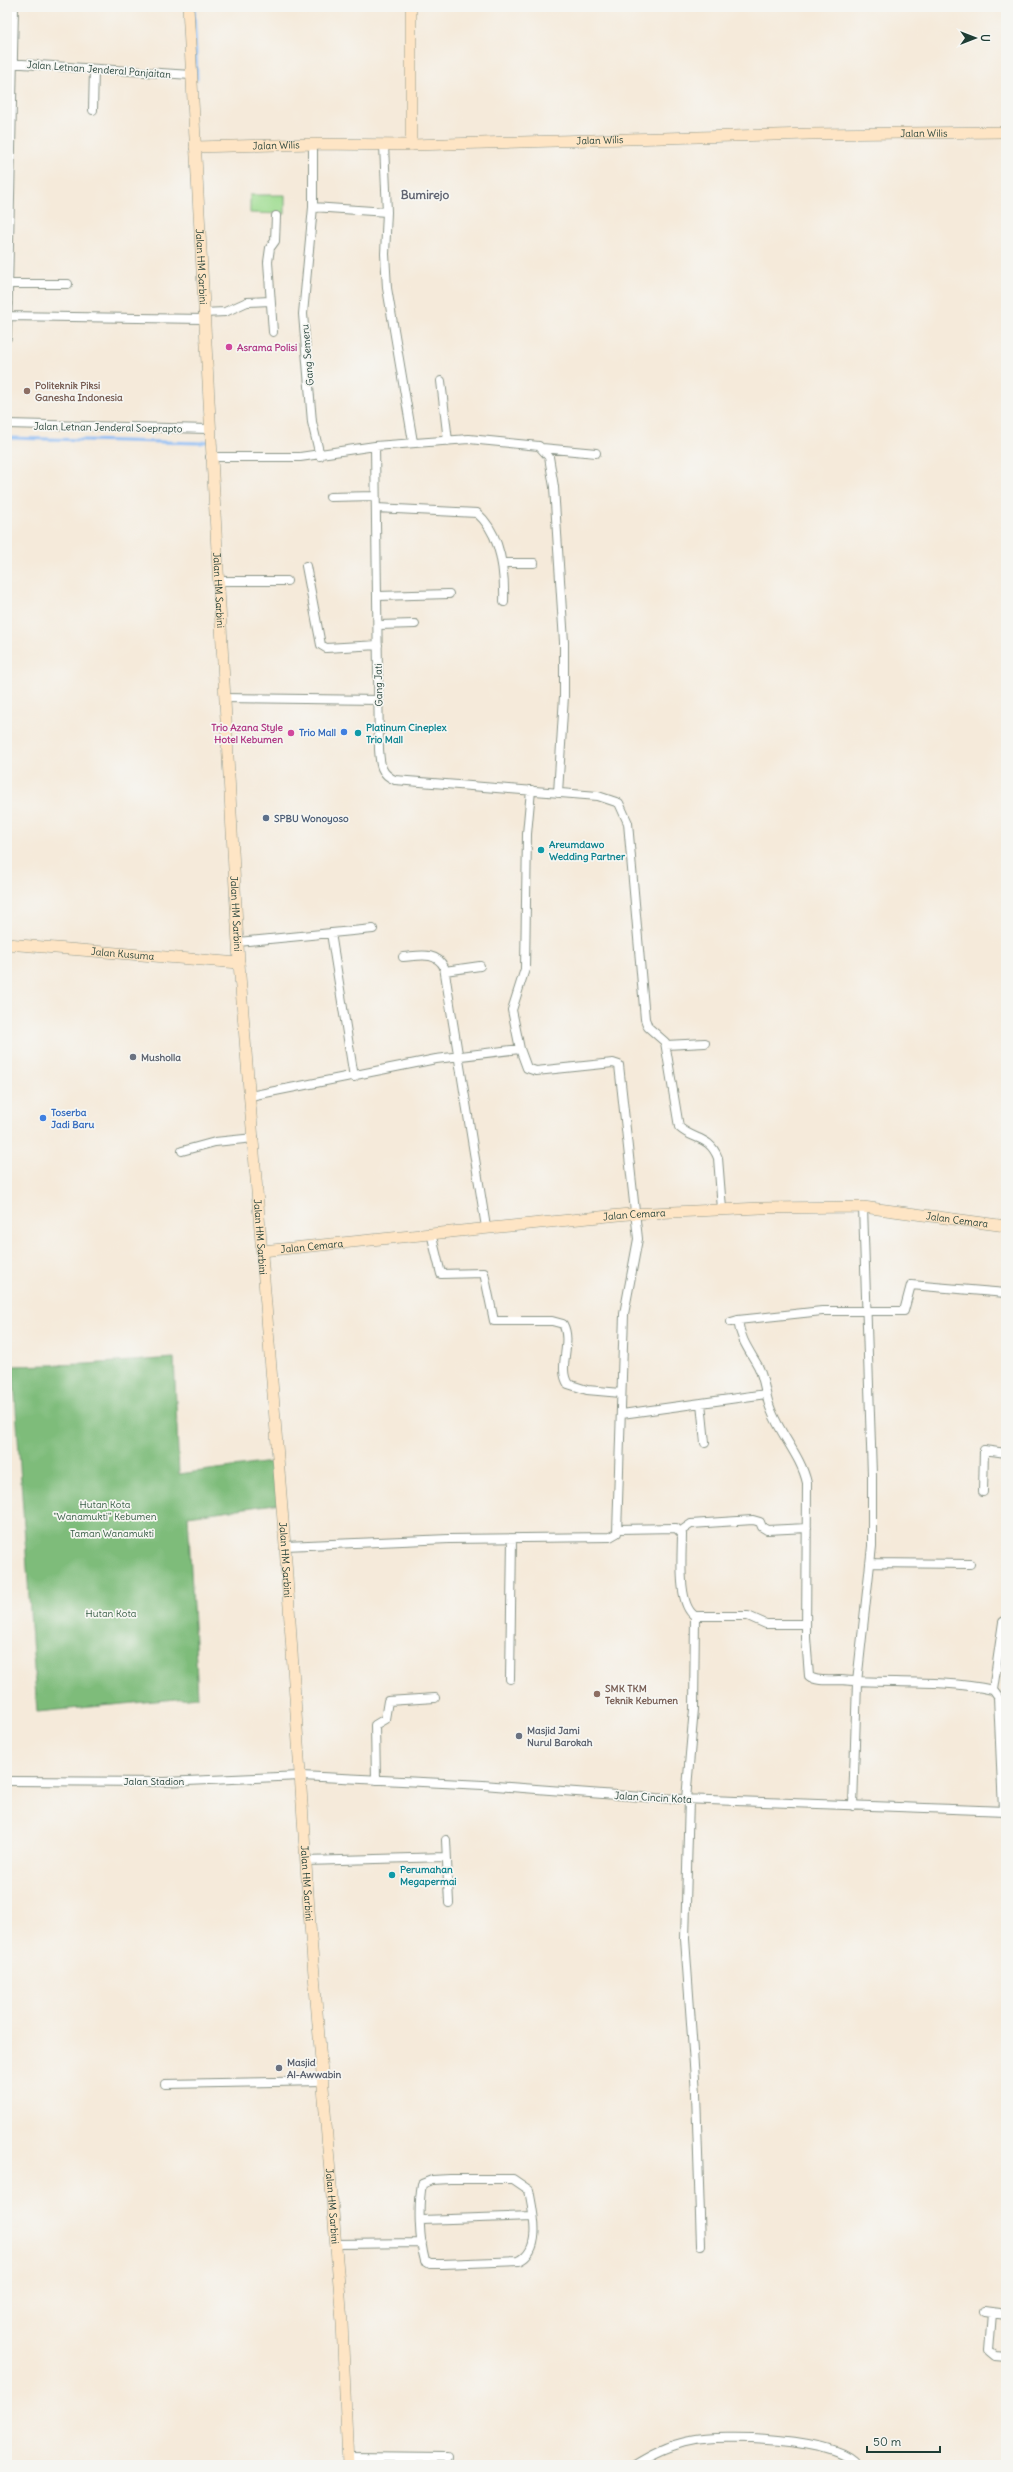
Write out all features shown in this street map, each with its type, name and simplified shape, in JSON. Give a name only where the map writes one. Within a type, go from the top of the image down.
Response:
[{"type":"main road","name":"Jalan HM Sarbini","points":[[188,7],[191,75],[198,147],[210,453],[239,963],[285,1546],[322,2081],[336,2244],[343,2341],[348,2461]]},
{"type":"main road","points":[[411,7],[411,145]]},
{"type":"main road","name":"Jalan Wilis","points":[[198,147],[313,144],[411,145],[809,134],[1006,132]]},
{"type":"main road","name":"Jalan Kusuma","points":[[7,944],[239,963]]},
{"type":"main road","name":"Jalan Cemara","points":[[262,1251],[363,1242],[486,1227],[637,1214],[722,1209],[863,1207],[1006,1226]]},
{"type":"street","points":[[7,338],[9,63],[14,7]]},
{"type":"street","name":"Jalan Letnan Jenderal Panjaitan","points":[[9,63],[191,75]]},
{"type":"street","points":[[93,110],[94,69]]},
{"type":"street","name":"Gang Semeru","points":[[313,144],[313,207],[303,314],[312,422],[320,456]]},
{"type":"street","points":[[384,145],[387,212],[385,254],[387,288],[413,442]]},
{"type":"street","points":[[313,207],[387,212]]},
{"type":"street","points":[[272,332],[269,254],[275,241],[276,216]]},
{"type":"street","points":[[8,284],[68,284]]},
{"type":"street","points":[[7,316],[204,315],[225,312],[247,302],[270,301]]},
{"type":"street","points":[[441,381],[448,441]]},
{"type":"street","name":"Jalan Letnan Jenderal Soeprapto","points":[[7,424],[209,432]]},
{"type":"street","points":[[210,453],[320,456],[375,446],[413,442],[504,441],[539,446],[542,448],[596,454]]},
{"type":"street","name":"Gang Jati","points":[[375,446],[381,769],[387,777],[395,780],[531,790]]},
{"type":"street","points":[[542,448],[549,457],[554,488],[564,642],[564,696],[558,792]]},
{"type":"street","points":[[330,497],[375,496]]},
{"type":"street","points":[[376,508],[477,513],[484,521],[496,544],[503,564],[504,602]]},
{"type":"street","points":[[503,564],[534,562]]},
{"type":"street","points":[[306,566],[321,645],[326,648],[378,645]]},
{"type":"street","points":[[218,581],[287,581]]},
{"type":"street","points":[[378,596],[449,594]]},
{"type":"street","points":[[378,625],[415,624]]},
{"type":"street","points":[[224,698],[379,700]]},
{"type":"street","points":[[285,1546],[610,1537],[615,1536],[618,1529],[624,1314],[638,1239],[637,1214],[618,1063],[536,1071],[527,1068],[520,1049],[512,1010],[525,969],[527,834],[531,790],[612,799],[619,803],[628,823],[645,1019],[648,1027],[666,1045],[677,1122],[682,1130],[703,1138],[716,1151],[720,1165],[722,1209]]},
{"type":"street","points":[[238,942],[373,929]]},
{"type":"street","points":[[331,933],[354,1077]]},
{"type":"street","points":[[403,957],[436,956],[441,961],[445,970],[457,1056],[486,1227]]},
{"type":"street","points":[[445,970],[480,966]]},
{"type":"street","points":[[666,1045],[705,1043]]},
{"type":"street","points":[[250,1096],[457,1056],[520,1049]]},
{"type":"street","points":[[182,1151],[215,1142],[254,1138]]},
{"type":"street","points":[[853,1806],[857,1682],[870,1563],[872,1475],[863,1207]]},
{"type":"street","points":[[431,1233],[441,1274],[484,1273],[494,1321],[552,1321],[563,1324],[566,1330],[567,1342],[564,1373],[568,1384],[587,1390],[621,1393]]},
{"type":"street","points":[[999,1695],[968,1685],[857,1682],[816,1679],[809,1676],[806,1624],[807,1483],[804,1468],[770,1409],[758,1366],[743,1345],[734,1321],[822,1311],[904,1311],[911,1285],[1006,1293]]},
{"type":"street","points":[[622,1414],[766,1394]]},
{"type":"street","points":[[701,1403],[705,1442]]},
{"type":"street","points":[[983,1492],[984,1450],[1006,1453]]},
{"type":"street","points":[[681,1531],[691,1524],[753,1520],[760,1522],[762,1527],[767,1530],[807,1528]]},
{"type":"street","points":[[618,1529],[676,1528],[681,1531]]},
{"type":"street","points":[[681,1531],[685,1601],[689,1612],[695,1616],[748,1616],[766,1624],[806,1624]]},
{"type":"street","points":[[510,1679],[512,1539]]},
{"type":"street","points":[[870,1563],[970,1564]]},
{"type":"street","points":[[695,1616],[694,1709],[688,1799],[685,1939],[696,2093],[701,2245]]},
{"type":"street","points":[[1005,1811],[999,1695],[1003,1622],[1006,1620]]},
{"type":"street","points":[[376,1780],[375,1725],[385,1719],[388,1701],[435,1698]]},
{"type":"street","name":"Jalan Cincin Kota","points":[[301,1776],[688,1799],[1005,1811]]},
{"type":"street","name":"Jalan Stadion","points":[[7,1781],[172,1782],[301,1776]]},
{"type":"street","points":[[446,1840],[449,1903]]},
{"type":"street","points":[[306,1862],[446,1857]]},
{"type":"street","points":[[165,2084],[322,2081]]},
{"type":"street","points":[[450,2179],[513,2179],[529,2190],[533,2216],[532,2251],[528,2257],[519,2261],[430,2264],[425,2261],[422,2243],[420,2194],[422,2184],[432,2180],[450,2179]]},
{"type":"street","points":[[422,2220],[533,2216]]},
{"type":"street","points":[[336,2244],[422,2243]]},
{"type":"street","points":[[1006,2315],[988,2313],[989,2351],[995,2356],[1006,2357]]},
{"type":"street","points":[[634,2465],[657,2452],[679,2443],[702,2439],[740,2437],[803,2444],[847,2456],[857,2465]]},
{"type":"street","points":[[348,2461],[447,2458]]},
{"type":"green space","points":[[250,195],[285,195],[285,214],[250,213]]},
{"type":"green space","name":"Hutan Kota \"Wanamukti\" Kebumen","points":[[174,1358],[179,1474],[279,1461],[282,1503],[188,1516],[198,1697],[37,1712],[13,1366],[86,1364]]},
{"type":"waterway","points":[[194,7],[197,79]]},
{"type":"waterway","points":[[7,438],[201,443],[209,441]]},
{"type":"place","name":"Asrama Polisi","points":[[229,347]]},
{"type":"place","name":"Politeknik Piksi Ganesha Indonesia","points":[[27,391]]},
{"type":"place","name":"Trio Mall","points":[[344,732]]},
{"type":"place","name":"Trio Azana Style Hotel Kebumen","points":[[291,733]]},
{"type":"place","name":"Platinum Cineplex Trio Mall","points":[[358,733]]},
{"type":"place","name":"SPBU Wonoyoso","points":[[266,818]]},
{"type":"place","name":"Areumdawo Wedding Partner","points":[[541,850]]},
{"type":"place","name":"Musholla","points":[[133,1057]]},
{"type":"place","name":"Toserba Jadi Baru","points":[[43,1118]]},
{"type":"place","name":"SMK TKM Teknik Kebumen","points":[[597,1694]]},
{"type":"place","name":"Masjid Jami Nurul Barokah","points":[[519,1736]]},
{"type":"place","name":"Perumahan Megapermai","points":[[392,1875]]},
{"type":"place","name":"Masjid Al-Awwabin","points":[[279,2068]]},
{"type":"district","name":"Bumirejo","points":[[425,195]]},
{"type":"park label","name":"Taman Wanamukti","points":[[112,1533]]},
{"type":"park label","name":"Hutan Kota","points":[[111,1613]]}]
